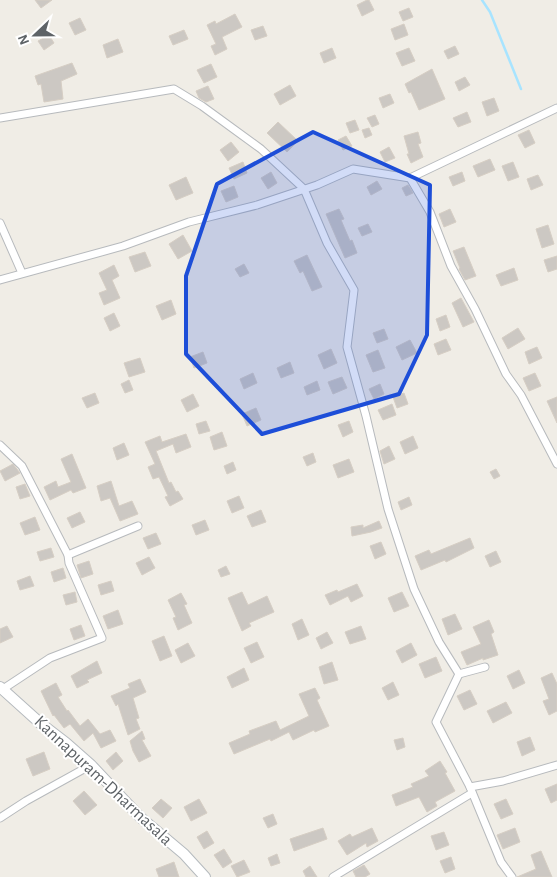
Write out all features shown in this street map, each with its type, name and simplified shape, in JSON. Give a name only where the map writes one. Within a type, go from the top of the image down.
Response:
[{"type":"main road","name":"Kannapuram-Dharmasala","points":[[1,688],[91,765],[140,817],[184,854],[205,877]]},
{"type":"street","points":[[0,118],[174,89],[202,106],[261,149],[304,189],[326,243],[354,290],[347,347],[388,509],[414,589],[440,642],[459,674]]},
{"type":"street","points":[[0,280],[123,246],[190,222],[257,205],[304,189],[353,169],[410,178],[557,108]]},
{"type":"street","points":[[410,178],[430,212],[451,266],[475,309],[506,374],[521,395],[557,464]]},
{"type":"street","points":[[0,223],[22,273]]},
{"type":"street","points":[[0,445],[22,466],[68,555],[69,563],[102,638],[50,658],[1,688]]},
{"type":"street","points":[[68,555],[138,526]]},
{"type":"street","points":[[485,666],[459,674],[436,722],[471,790],[501,862],[512,877]]},
{"type":"street","points":[[0,818],[26,801],[91,765]]},
{"type":"street","points":[[333,877],[471,790],[557,765]]},
{"type":"highlighted area","points":[[313,132],[430,185],[427,335],[399,394],[262,434],[186,354],[186,276],[217,184]]},
{"type":"building","points":[[35,0],[52,0],[41,8]]},
{"type":"building","points":[[369,0],[374,10],[362,16],[357,5]]},
{"type":"building","points":[[409,8],[413,17],[403,21],[399,12]]},
{"type":"building","points":[[235,14],[242,27],[222,37],[227,49],[215,55],[211,46],[216,44],[207,25],[215,21],[216,24]]},
{"type":"building","points":[[80,18],[86,30],[75,35],[69,23]]},
{"type":"building","points":[[404,24],[408,35],[395,40],[391,29]]},
{"type":"building","points":[[263,26],[267,36],[255,40],[251,30]]},
{"type":"building","points":[[184,30],[188,39],[173,45],[169,36]]},
{"type":"building","points":[[49,35],[54,43],[44,50],[38,41]]},
{"type":"building","points":[[118,39],[123,52],[107,58],[103,45]]},
{"type":"building","points":[[455,46],[459,54],[448,59],[444,51]]},
{"type":"building","points":[[332,48],[336,58],[324,63],[320,53]]},
{"type":"building","points":[[409,48],[415,61],[402,66],[396,53]]},
{"type":"building","points":[[72,63],[77,74],[61,81],[63,99],[44,102],[41,84],[38,85],[35,76]]},
{"type":"building","points":[[211,64],[217,77],[204,83],[197,70]]},
{"type":"building","points":[[432,69],[445,99],[419,110],[405,84]]},
{"type":"building","points":[[465,77],[470,85],[459,91],[455,82]]},
{"type":"building","points":[[290,85],[296,96],[280,105],[274,94]]},
{"type":"building","points":[[208,86],[214,99],[206,102],[199,98],[196,91]]},
{"type":"building","points":[[390,94],[394,103],[383,108],[379,98]]},
{"type":"building","points":[[494,98],[499,111],[487,116],[482,102]]},
{"type":"building","points":[[467,112],[471,122],[458,127],[453,118]]},
{"type":"building","points":[[375,115],[379,124],[372,127],[367,118]]},
{"type":"building","points":[[355,120],[359,130],[350,133],[346,123]]},
{"type":"building","points":[[278,122],[298,141],[287,152],[267,133]]},
{"type":"building","points":[[369,128],[372,135],[365,138],[362,130]]},
{"type":"building","points":[[529,130],[535,143],[525,148],[518,135]]},
{"type":"building","points":[[418,132],[421,143],[418,144],[423,157],[411,163],[407,154],[409,154],[404,136]]},
{"type":"building","points":[[346,136],[352,146],[343,150],[338,140]]},
{"type":"building","points":[[231,142],[239,152],[228,161],[220,150]]},
{"type":"building","points":[[389,147],[395,158],[385,162],[380,152]]},
{"type":"building","points":[[490,159],[495,170],[478,177],[473,166]]},
{"type":"building","points":[[243,162],[247,173],[234,179],[229,168]]},
{"type":"building","points":[[513,162],[519,177],[508,181],[502,166]]},
{"type":"building","points":[[271,172],[277,183],[268,189],[261,178]]},
{"type":"building","points":[[462,172],[465,181],[453,186],[449,177]]},
{"type":"building","points":[[538,175],[543,185],[531,190],[527,179]]},
{"type":"building","points":[[186,177],[193,193],[176,200],[169,185]]},
{"type":"building","points":[[377,181],[382,189],[371,195],[367,187]]},
{"type":"building","points":[[408,185],[413,193],[406,196],[402,188]]},
{"type":"building","points":[[234,186],[238,197],[226,202],[221,191]]},
{"type":"building","points":[[339,209],[344,219],[341,220],[357,253],[345,258],[326,214]]},
{"type":"building","points":[[450,209],[456,222],[444,227],[439,214]]},
{"type":"building","points":[[368,224],[372,232],[362,236],[358,228]]},
{"type":"building","points":[[548,225],[554,244],[542,248],[536,229]]},
{"type":"building","points":[[183,235],[192,251],[178,259],[169,244]]},
{"type":"building","points":[[464,247],[476,276],[465,280],[453,251]]},
{"type":"building","points":[[145,252],[151,266],[135,272],[129,257]]},
{"type":"building","points":[[307,255],[322,287],[312,291],[303,271],[300,273],[294,261]]},
{"type":"building","points":[[557,256],[557,269],[548,272],[544,260]]},
{"type":"building","points":[[244,264],[249,273],[240,277],[235,269]]},
{"type":"building","points":[[114,265],[119,276],[112,280],[120,298],[104,305],[99,293],[107,290],[99,273]]},
{"type":"building","points":[[514,268],[518,280],[501,286],[496,275]]},
{"type":"building","points":[[461,298],[474,322],[463,327],[452,303]]},
{"type":"building","points":[[171,300],[176,314],[162,320],[156,306]]},
{"type":"building","points":[[114,313],[120,326],[110,331],[104,318]]},
{"type":"building","points":[[446,315],[450,327],[440,331],[436,319]]},
{"type":"building","points":[[518,328],[525,339],[508,349],[502,338]]},
{"type":"building","points":[[384,329],[388,339],[377,343],[373,333]]},
{"type":"building","points":[[446,339],[451,350],[438,355],[434,344]]},
{"type":"building","points":[[410,340],[417,353],[402,360],[396,347]]},
{"type":"building","points":[[537,347],[542,358],[529,364],[525,352]]},
{"type":"building","points":[[331,349],[337,363],[324,369],[318,355]]},
{"type":"building","points":[[378,350],[385,368],[373,372],[366,355]]},
{"type":"building","points":[[203,352],[207,363],[194,368],[190,357]]},
{"type":"building","points":[[140,358],[145,372],[129,377],[124,363]]},
{"type":"building","points":[[290,362],[294,373],[281,378],[277,368]]},
{"type":"building","points":[[253,373],[257,383],[244,389],[240,379]]},
{"type":"building","points":[[535,373],[541,386],[529,391],[523,378]]},
{"type":"building","points":[[342,377],[347,388],[333,394],[328,382]]},
{"type":"building","points":[[129,380],[133,390],[125,393],[121,384]]},
{"type":"building","points":[[317,381],[320,390],[307,395],[304,387]]},
{"type":"building","points":[[380,384],[384,394],[374,399],[369,389]]},
{"type":"building","points":[[95,393],[99,403],[87,408],[82,398]]},
{"type":"building","points":[[404,393],[408,404],[397,408],[393,397]]},
{"type":"building","points":[[193,394],[199,406],[187,412],[181,400]]},
{"type":"building","points":[[557,397],[557,423],[547,401]]},
{"type":"building","points":[[392,404],[396,415],[383,420],[378,410]]},
{"type":"building","points":[[256,408],[261,420],[247,426],[242,414]]},
{"type":"building","points":[[206,421],[210,431],[199,434],[196,424]]},
{"type":"building","points":[[349,421],[353,432],[343,437],[338,425]]},
{"type":"building","points":[[222,432],[227,446],[214,450],[210,437]]},
{"type":"building","points":[[186,434],[191,447],[176,453],[173,444],[156,451],[169,483],[171,482],[176,492],[178,491],[183,499],[170,506],[165,497],[168,496],[159,477],[153,479],[148,467],[155,464],[145,442],[160,436],[162,442]]},
{"type":"building","points":[[413,436],[418,448],[405,454],[400,442]]},
{"type":"building","points":[[124,443],[129,455],[117,460],[113,448]]},
{"type":"building","points":[[389,446],[395,459],[384,464],[380,451]]},
{"type":"building","points":[[313,453],[316,462],[307,466],[303,457]]},
{"type":"building","points":[[72,454],[86,488],[73,493],[71,490],[50,500],[44,487],[56,481],[58,487],[71,482],[61,459]]},
{"type":"building","points":[[349,459],[354,472],[338,478],[333,465]]},
{"type":"building","points":[[233,462],[236,470],[227,474],[224,466]]},
{"type":"building","points":[[13,464],[20,473],[5,481],[0,471]]},
{"type":"building","points":[[496,469],[500,476],[494,479],[490,472]]},
{"type":"building","points":[[111,481],[119,506],[132,501],[138,514],[120,521],[110,498],[101,501],[97,486]]},
{"type":"building","points":[[25,484],[30,496],[20,499],[16,487]]},
{"type":"building","points":[[239,496],[244,508],[232,513],[227,501]]},
{"type":"building","points":[[409,497],[412,505],[401,510],[398,502]]},
{"type":"building","points":[[261,510],[266,522],[252,527],[247,516]]},
{"type":"building","points":[[80,512],[85,522],[72,528],[67,518]]},
{"type":"building","points":[[35,517],[40,530],[25,535],[20,523]]},
{"type":"building","points":[[205,520],[209,530],[196,535],[192,525]]},
{"type":"building","points":[[379,521],[382,528],[352,536],[351,527],[363,525],[363,528]]},
{"type":"building","points":[[156,533],[161,544],[148,549],[143,538]]},
{"type":"building","points":[[470,538],[474,548],[446,562],[445,560],[421,570],[415,556],[429,550],[431,554]]},
{"type":"building","points":[[381,542],[386,554],[375,559],[370,546]]},
{"type":"building","points":[[51,548],[54,557],[40,561],[37,552]]},
{"type":"building","points":[[496,551],[501,562],[490,567],[485,556]]},
{"type":"building","points":[[149,557],[155,568],[142,575],[136,563]]},
{"type":"building","points":[[89,561],[93,574],[81,578],[77,565]]},
{"type":"building","points":[[226,566],[230,574],[221,577],[218,570]]},
{"type":"building","points":[[63,568],[66,578],[54,582],[51,572]]},
{"type":"building","points":[[30,576],[34,586],[20,590],[17,581]]},
{"type":"building","points":[[111,581],[114,591],[101,595],[98,585]]},
{"type":"building","points":[[357,584],[363,596],[351,602],[348,596],[330,605],[325,595]]},
{"type":"building","points":[[75,592],[77,602],[66,605],[63,595]]},
{"type":"building","points":[[242,592],[248,605],[267,596],[274,612],[249,623],[251,626],[242,631],[228,598]]},
{"type":"building","points":[[402,592],[409,606],[394,612],[388,598]]},
{"type":"building","points":[[181,593],[187,604],[184,605],[192,623],[178,630],[173,618],[176,617],[168,600]]},
{"type":"building","points":[[118,610],[123,624],[108,629],[103,616]]},
{"type":"building","points":[[455,614],[462,629],[448,635],[442,619]]},
{"type":"building","points":[[302,619],[309,635],[298,640],[292,624]]},
{"type":"building","points":[[489,620],[494,632],[491,634],[498,655],[483,660],[483,658],[467,665],[461,652],[481,644],[473,627]]},
{"type":"building","points":[[81,625],[85,636],[74,640],[70,629]]},
{"type":"building","points":[[7,626],[13,637],[0,643],[0,629]]},
{"type":"building","points":[[361,626],[366,639],[350,644],[345,632]]},
{"type":"building","points":[[327,632],[333,643],[321,649],[316,638]]},
{"type":"building","points":[[164,636],[172,656],[160,661],[152,641]]},
{"type":"building","points":[[257,642],[264,657],[251,663],[244,648]]},
{"type":"building","points":[[188,643],[195,656],[181,663],[175,650]]},
{"type":"building","points":[[411,643],[417,655],[402,663],[396,651]]},
{"type":"building","points":[[436,657],[442,671],[425,678],[419,664]]},
{"type":"building","points":[[97,661],[102,673],[87,680],[89,682],[77,688],[71,676]]},
{"type":"building","points":[[332,662],[338,680],[324,684],[319,667]]},
{"type":"building","points":[[244,668],[249,680],[232,688],[227,677]]},
{"type":"building","points":[[519,670],[525,683],[513,689],[507,676]]},
{"type":"building","points":[[552,673],[557,684],[557,711],[549,715],[543,701],[549,699],[541,678]]},
{"type":"building","points":[[140,679],[146,692],[133,698],[139,718],[136,719],[140,729],[128,735],[118,704],[116,706],[111,696],[130,688],[128,684]]},
{"type":"building","points":[[393,682],[399,695],[388,700],[382,688]]},
{"type":"building","points":[[56,683],[62,695],[58,697],[80,726],[88,719],[100,734],[110,730],[116,741],[101,748],[93,733],[84,741],[70,724],[64,728],[53,716],[41,691]]},
{"type":"building","points":[[315,688],[320,698],[317,700],[329,726],[315,732],[314,730],[293,740],[289,732],[271,741],[270,739],[234,754],[229,743],[250,734],[249,731],[276,721],[280,730],[309,716],[299,694]]},
{"type":"building","points":[[470,690],[477,704],[464,710],[457,696]]},
{"type":"building","points":[[506,702],[512,713],[493,723],[487,711]]},
{"type":"building","points":[[142,731],[145,739],[142,740],[151,756],[139,762],[130,741]]},
{"type":"building","points":[[530,737],[535,750],[522,756],[517,742]]},
{"type":"building","points":[[403,738],[405,747],[397,750],[394,740]]},
{"type":"building","points":[[44,752],[50,769],[33,776],[26,759]]},
{"type":"building","points":[[116,752],[123,761],[113,770],[106,761]]},
{"type":"building","points":[[440,761],[455,791],[435,802],[437,806],[427,812],[419,797],[396,806],[392,795],[413,787],[411,784],[429,776],[425,771]]},
{"type":"building","points":[[557,784],[557,800],[551,803],[545,789]]},
{"type":"building","points":[[84,791],[97,805],[85,815],[73,801]]},
{"type":"building","points":[[161,799],[172,808],[163,818],[152,808]]},
{"type":"building","points":[[199,799],[207,813],[191,821],[184,807]]},
{"type":"building","points":[[506,799],[513,814],[501,819],[494,804]]},
{"type":"building","points":[[273,814],[277,824],[268,828],[263,818]]},
{"type":"building","points":[[323,828],[327,839],[294,851],[290,839]]},
{"type":"building","points":[[372,828],[378,841],[367,847],[366,843],[347,855],[338,841],[350,834],[352,837]]},
{"type":"building","points":[[515,828],[520,842],[503,849],[497,835]]},
{"type":"building","points":[[207,831],[214,843],[204,849],[197,837]]},
{"type":"building","points":[[444,832],[449,845],[436,850],[431,836]]},
{"type":"building","points":[[224,849],[232,862],[223,868],[214,855]]},
{"type":"building","points":[[541,851],[552,877],[517,877],[536,869],[531,855]]},
{"type":"building","points":[[277,854],[280,863],[271,866],[268,858]]},
{"type":"building","points":[[451,857],[455,869],[445,873],[440,861]]},
{"type":"building","points":[[244,860],[250,872],[237,877],[231,866]]},
{"type":"building","points":[[174,862],[179,877],[159,877],[156,869]]},
{"type":"building","points":[[364,865],[370,874],[365,877],[356,877],[353,871]]},
{"type":"building","points":[[310,866],[317,877],[306,877],[303,871]]},
{"type":"waterway","points":[[482,0],[490,12],[521,89]]}]
